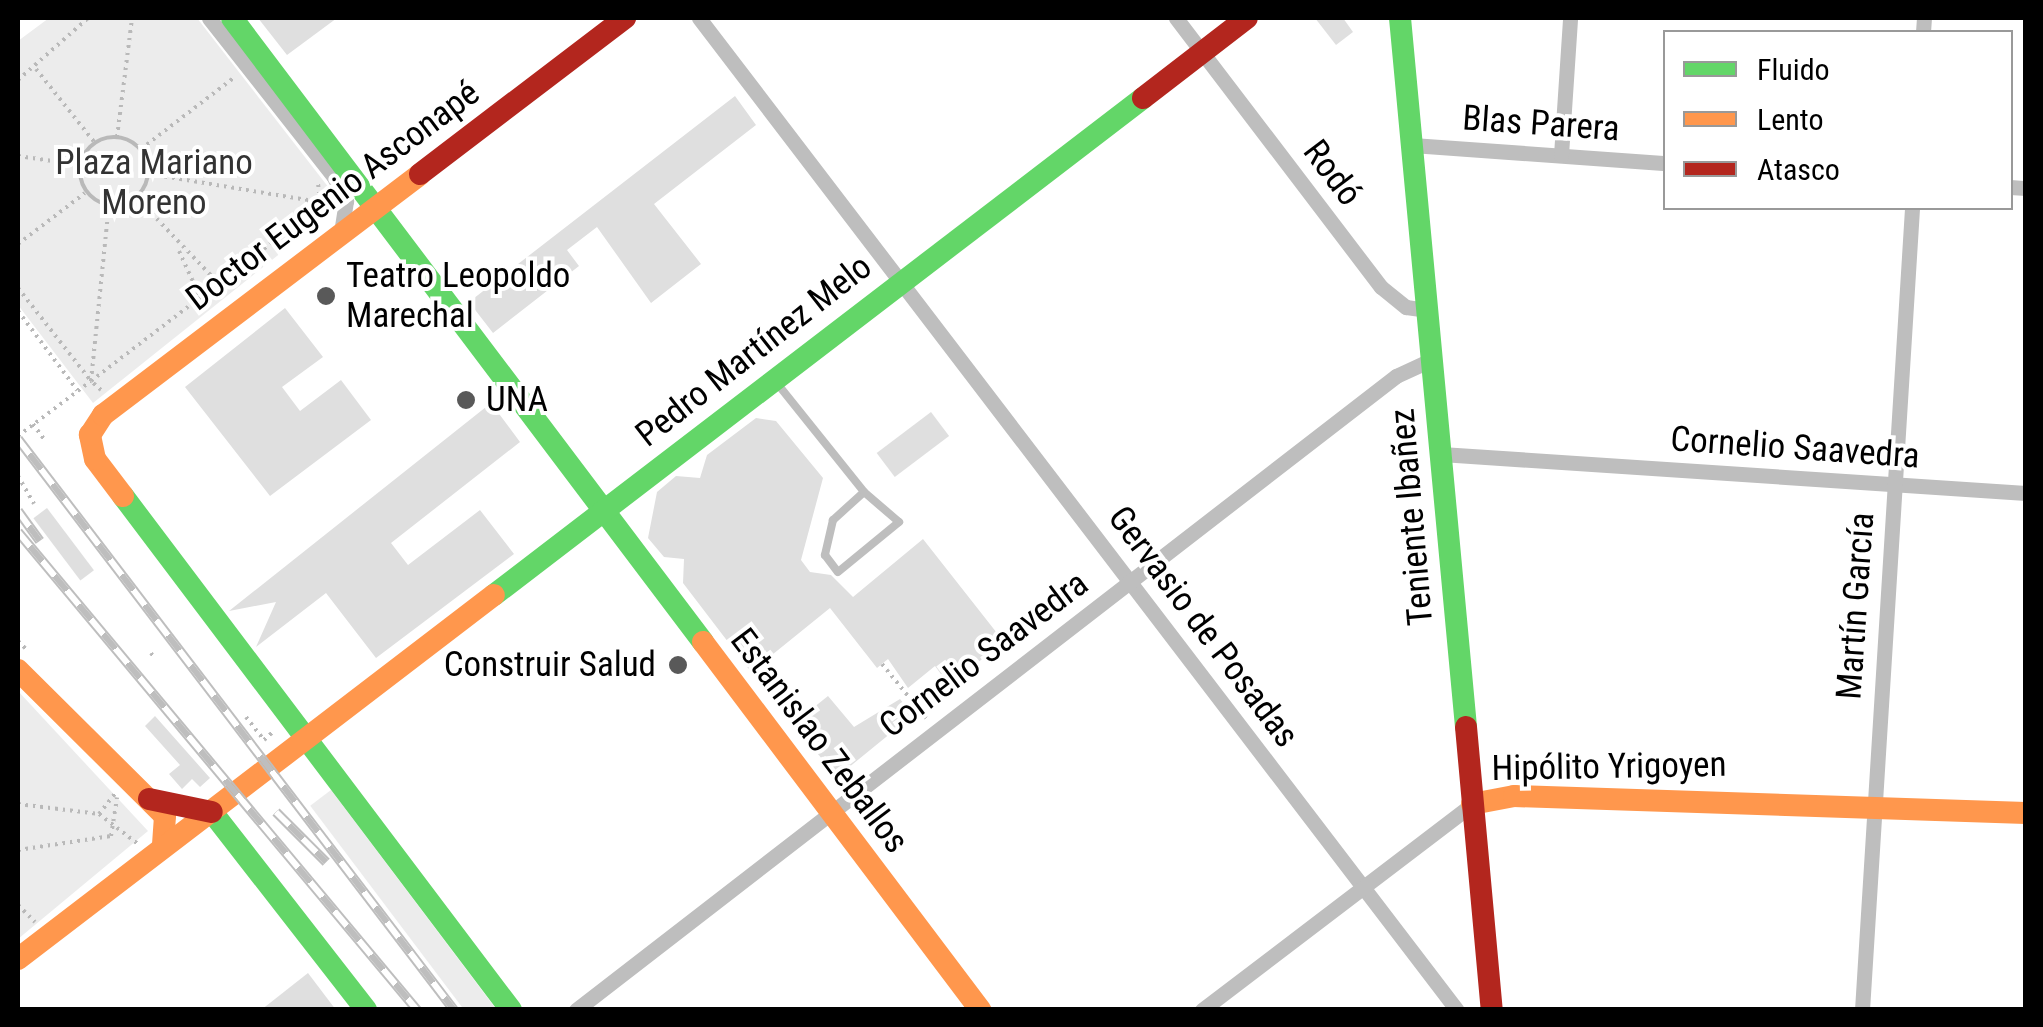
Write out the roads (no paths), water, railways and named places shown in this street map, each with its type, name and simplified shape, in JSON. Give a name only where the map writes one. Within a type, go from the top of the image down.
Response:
[{"type":"street","points":[[210,18],[334,177],[346,201],[340,234]]},
{"type":"street","name":"Estanislao Zeballos","points":[[232,18],[370,211],[980,1010]]},
{"type":"street","name":"Doctor Eugenio Asconapé","points":[[306,741],[95,459],[90,435],[102,416],[625,18]]},
{"type":"street","name":"Gervasio de Posadas","points":[[698,18],[1457,1010]]},
{"type":"street","name":"Rodó","points":[[1176,18],[1381,287],[1406,308],[1428,310]]},
{"type":"street","name":"Pedro Martínez Melo","points":[[18,959],[776,382],[900,282],[1246,18]]},
{"type":"street","name":"Teniente Ibañez","points":[[1400,18],[1492,1010]]},
{"type":"street","points":[[1561,155],[1570,18]]},
{"type":"street","name":"Blas Parera","points":[[1412,145],[1663,163]]},
{"type":"street","name":"Martín García","points":[[1862,1010],[1912,210]]},
{"type":"street","name":"Cornelio Saavedra","points":[[576,1010],[1415,362],[1433,359]]},
{"type":"street","name":"Cornelio Saavedra","points":[[1441,454],[2026,493]]},
{"type":"street","points":[[18,670],[166,816],[156,851]]},
{"type":"street","points":[[306,741],[511,1010]]},
{"type":"street","name":"Hipólito Yrigoyen","points":[[1202,1010],[1472,804],[1514,796],[1873,803],[2026,813]]},
{"type":"street","points":[[149,800],[212,812],[366,1010]]},
{"type":"lane","points":[[776,382],[864,492],[899,522],[838,572],[825,555],[833,520],[864,492]]},
{"type":"railway","points":[[18,439],[454,1010]]},
{"type":"railway","points":[[18,511],[40,541]]},
{"type":"railway","points":[[18,532],[417,1010]]},
{"type":"railway","points":[[276,812],[326,862]]},
{"type":"place","name":"Teatro Leopoldo Marechal","points":[[326,296]]},
{"type":"place","name":"UNA","points":[[466,400]]},
{"type":"place","name":"Construir Salud","points":[[678,665]]},
{"type":"park label","name":"Plaza Mariano Moreno","points":[[154,183]]}]
